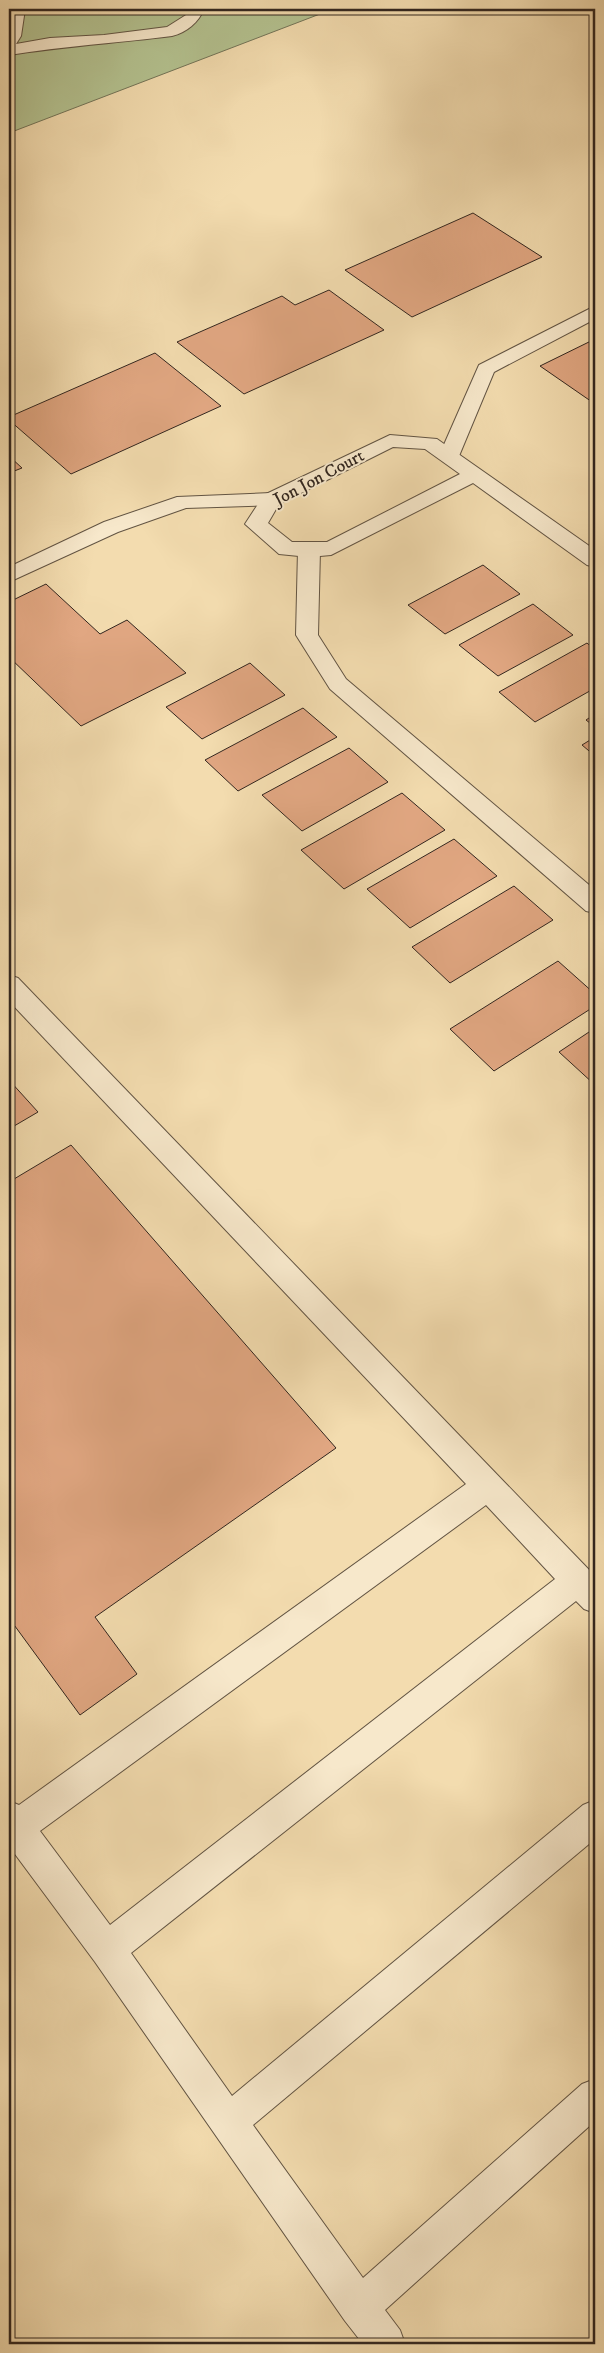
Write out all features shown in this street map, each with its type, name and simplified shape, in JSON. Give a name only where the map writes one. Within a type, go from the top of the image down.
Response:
[{"type":"street","points":[[9,42],[13,36],[17,9]]},
{"type":"street","points":[[9,50],[50,43],[104,40],[172,31],[193,17],[196,9]]},
{"type":"street","points":[[449,456],[486,369],[593,313]]},
{"type":"street","name":"Jon Jon Court","points":[[475,474],[331,548],[287,549],[256,524],[271,500],[390,441],[430,443],[475,474],[595,560]]},
{"type":"street","points":[[9,575],[111,527],[184,502],[271,500]]},
{"type":"street","points":[[309,550],[308,635],[338,684],[595,904]]},
{"type":"street","points":[[9,985],[587,1589],[107,1950]]},
{"type":"street","points":[[386,2344],[107,1950],[12,1823],[488,1486]]},
{"type":"street","points":[[228,2123],[595,1817]]},
{"type":"street","points":[[359,2307],[595,2097]]},
{"type":"green space","points":[[9,9],[333,9],[9,133]]},
{"type":"building","points":[[473,213],[542,257],[412,317],[345,270]]},
{"type":"building","points":[[329,290],[384,330],[244,394],[177,342],[282,296],[295,305]]},
{"type":"building","points":[[595,339],[595,404],[540,366]]},
{"type":"building","points":[[155,353],[221,406],[71,474],[9,420],[9,417]]},
{"type":"building","points":[[9,456],[22,468],[9,473]]},
{"type":"building","points":[[483,565],[520,594],[445,634],[408,605]]},
{"type":"building","points":[[46,584],[100,634],[127,620],[186,673],[81,726],[9,657],[9,602]]},
{"type":"building","points":[[533,604],[573,635],[498,676],[459,645]]},
{"type":"building","points":[[587,643],[595,650],[595,688],[535,722],[499,692]]},
{"type":"building","points":[[250,663],[285,695],[202,739],[166,707]]},
{"type":"building","points":[[303,708],[337,737],[238,791],[205,760]]},
{"type":"building","points":[[595,714],[595,727],[586,720]]},
{"type":"building","points":[[595,737],[595,756],[582,745]]},
{"type":"building","points":[[349,748],[388,782],[302,831],[262,795]]},
{"type":"building","points":[[402,793],[445,830],[344,889],[301,850]]},
{"type":"building","points":[[454,839],[497,876],[410,928],[367,889]]},
{"type":"building","points":[[514,886],[553,920],[450,983],[412,947]]},
{"type":"building","points":[[558,961],[595,994],[595,1006],[494,1071],[450,1029]]},
{"type":"building","points":[[595,1028],[595,1085],[559,1052]]},
{"type":"building","points":[[9,1080],[38,1112],[9,1129]]},
{"type":"building","points":[[71,1145],[336,1448],[95,1617],[137,1674],[80,1715],[9,1618],[9,1182]]}]
